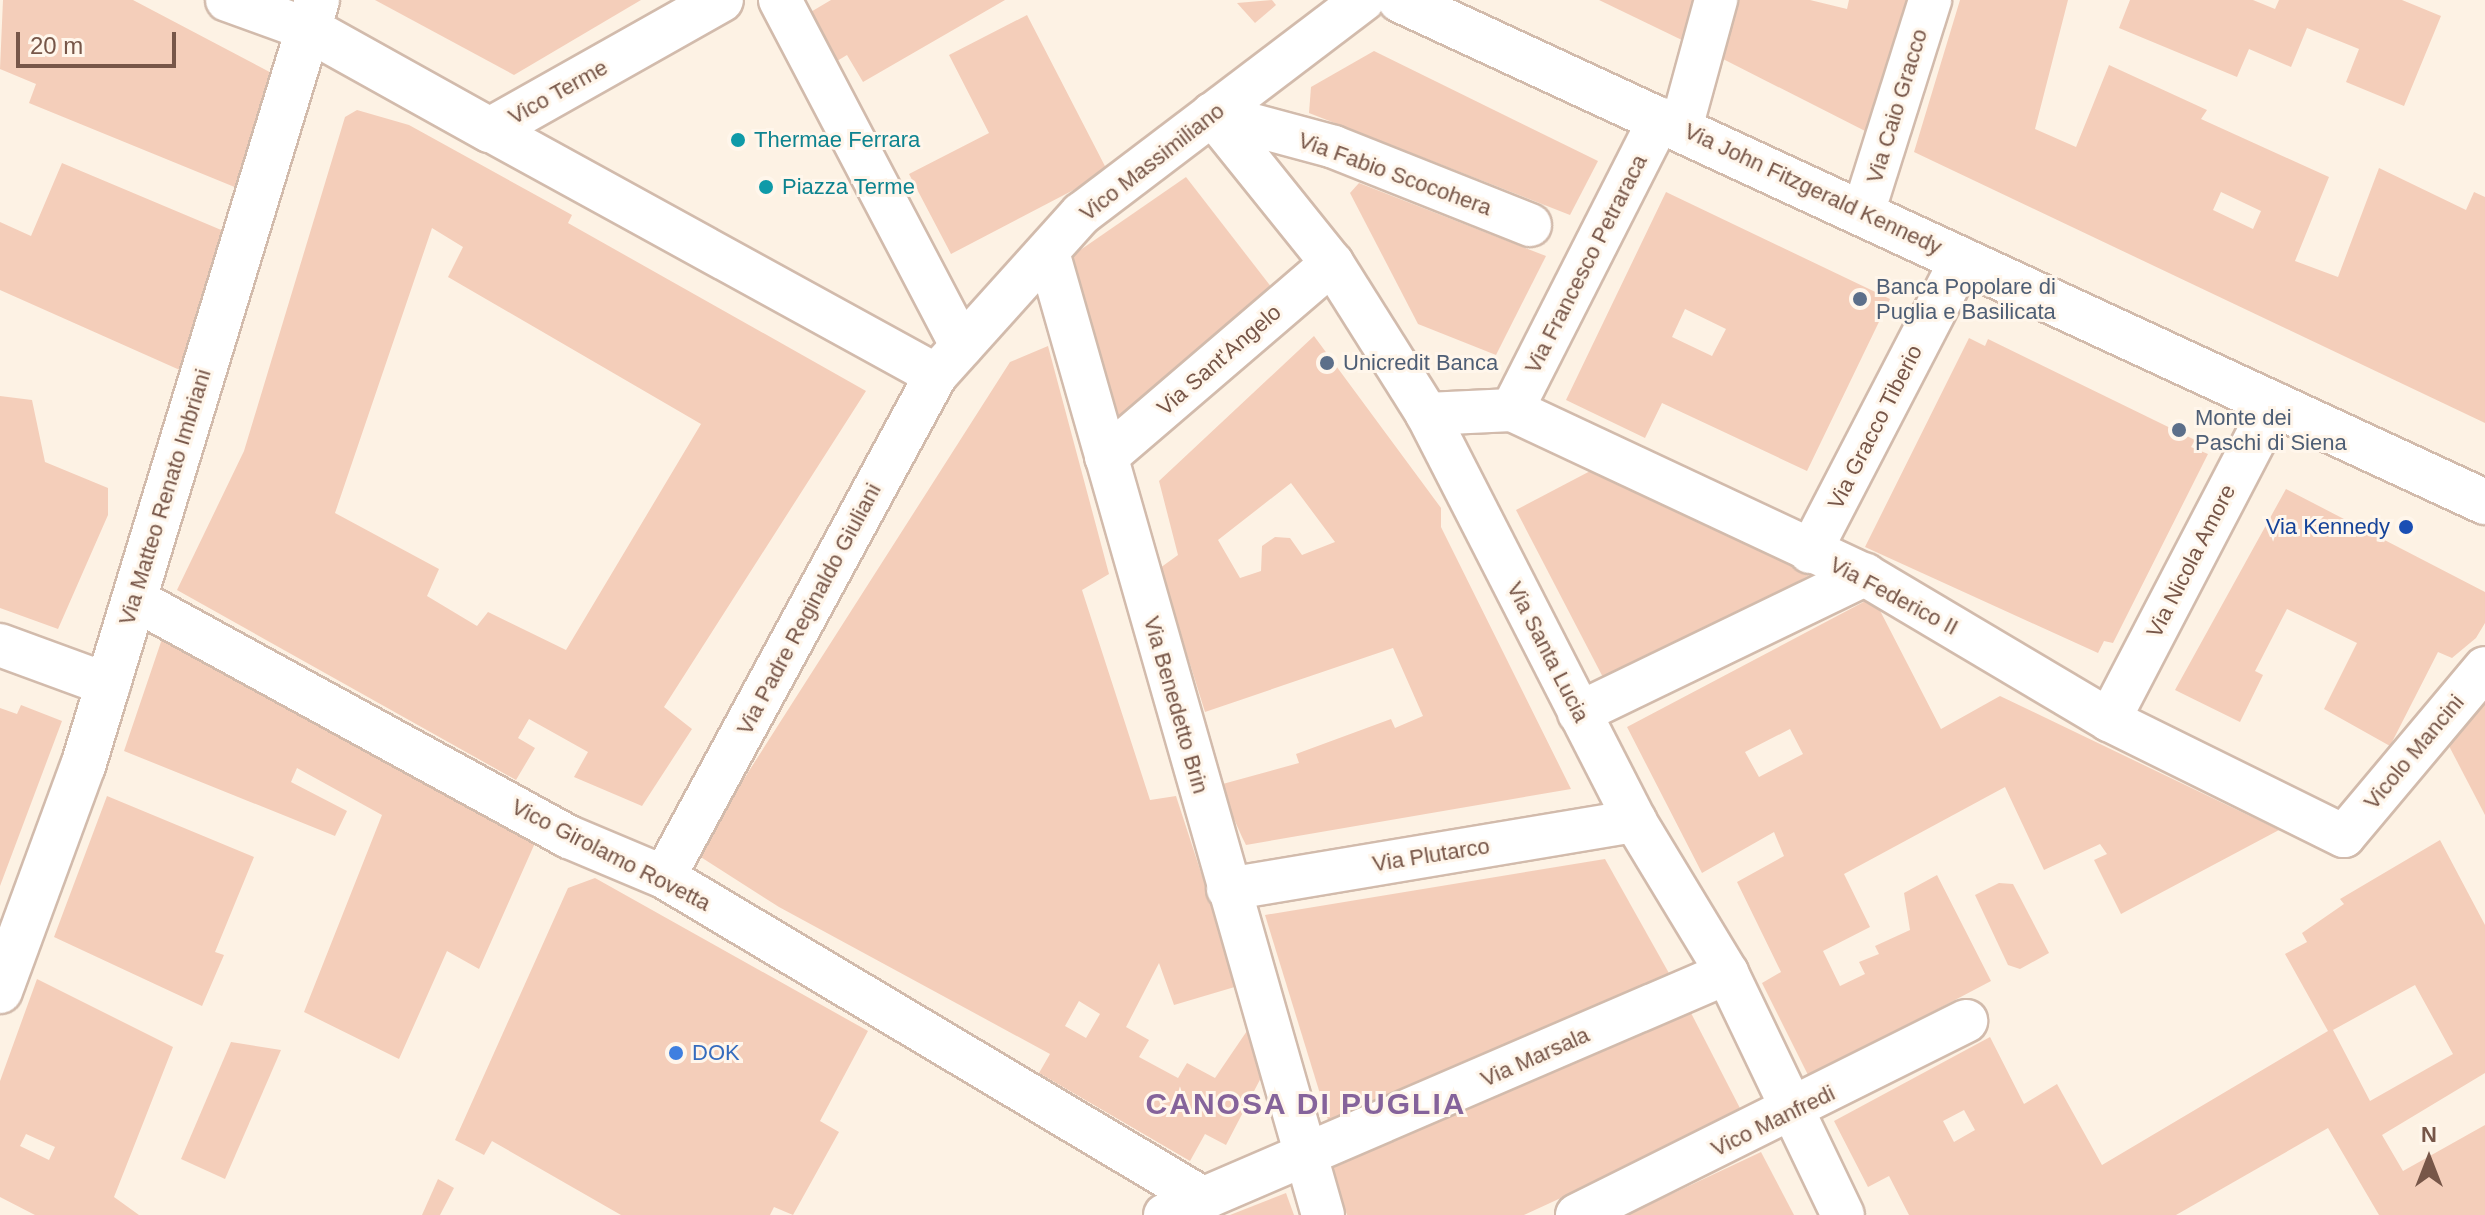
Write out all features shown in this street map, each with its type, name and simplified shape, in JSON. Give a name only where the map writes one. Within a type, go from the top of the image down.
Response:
[{"type":"street","points":[[227,0],[313,15]]},
{"type":"street","name":"Vico Terme","points":[[313,15],[490,130],[721,0]]},
{"type":"street","points":[[780,0],[949,361]]},
{"type":"street","name":"Vico Massimiliano","points":[[949,361],[1081,214],[1363,0]]},
{"type":"street","name":"Via John Fitzgerald Kennedy","points":[[1400,0],[2485,502]]},
{"type":"street","name":"Via Francesco Petraraca","points":[[1512,410],[1670,123],[1716,0]]},
{"type":"street","name":"Via Caio Gracco","points":[[1863,213],[1930,0]]},
{"type":"street","name":"Via Matteo Renato Imbriani","points":[[0,991],[109,685],[313,15]]},
{"type":"street","name":"Via Fabio Scocohera","points":[[1212,114],[1334,147],[1530,225]]},
{"type":"street","name":"Via Santa Lucia","points":[[1212,114],[1332,263],[1427,414],[1635,821],[1727,973],[1843,1215]]},
{"type":"street","points":[[490,130],[949,361]]},
{"type":"street","name":"Via Benedetto Brin","points":[[1048,252],[1304,1158]]},
{"type":"street","name":"Via Gracco Tiberio","points":[[1810,552],[1962,259]]},
{"type":"street","name":"Via Sant'Angelo","points":[[1106,457],[1332,263]]},
{"type":"street","name":"Via Padre Reginaldo Giuliani","points":[[664,877],[949,361]]},
{"type":"street","name":"Via Nicola Amore","points":[[2109,720],[2274,403]]},
{"type":"street","name":"Via Federico II","points":[[1427,414],[1512,410],[1810,552],[1865,575],[2109,720],[2344,836]]},
{"type":"street","points":[[1579,713],[1865,575]]},
{"type":"street","name":"Vico Girolamo Rovetta","points":[[134,599],[569,837],[664,877],[1204,1199]]},
{"type":"street","points":[[0,645],[109,685]]},
{"type":"street","name":"Vicolo Mancini","points":[[2344,836],[2485,668]]},
{"type":"street","name":"Via Plutarco","points":[[1228,889],[1635,821]]},
{"type":"street","name":"Via Marsala","points":[[1165,1215],[1304,1158],[1727,973]]},
{"type":"street","name":"Vico Manfredi","points":[[1577,1215],[1792,1112],[1966,1021]]},
{"type":"street","points":[[1304,1158],[1323,1215]]},
{"type":"building","points":[[3,0],[133,0],[281,78],[237,188],[29,103],[36,84],[0,69]]},
{"type":"building","points":[[375,0],[641,0],[514,75]]},
{"type":"building","points":[[831,0],[1005,0],[863,82],[847,55],[837,61],[809,13]]},
{"type":"building","points":[[1272,0],[1276,5],[1255,23],[1237,3]]},
{"type":"building","points":[[1599,0],[1698,0],[1686,42]]},
{"type":"building","points":[[1738,0],[1810,0],[1847,9],[1849,0],[1913,0],[1873,135],[1723,59]]},
{"type":"building","points":[[1960,0],[2068,0],[2035,129],[2076,147],[2109,65],[2207,110],[2201,119],[2329,177],[2295,261],[2338,277],[2379,168],[2466,210],[2474,192],[2485,197],[2485,423],[1914,152]],"holes":[[[2221,192],[2261,211],[2253,229],[2213,210]]]},
{"type":"building","points":[[2130,0],[2253,0],[2275,9],[2279,0],[2402,0],[2441,16],[2404,106],[2346,82],[2359,49],[2307,28],[2291,67],[2249,49],[2237,77],[2119,28]]},
{"type":"building","points":[[1027,15],[1108,172],[951,254],[909,174],[989,133],[949,55]]},
{"type":"building","points":[[1374,51],[1598,161],[1570,215],[1309,113],[1311,87]]},
{"type":"building","points":[[357,110],[409,125],[572,215],[568,223],[866,391],[664,707],[692,729],[642,806],[574,777],[588,752],[529,719],[518,738],[535,748],[516,780],[177,590],[244,451],[345,117]],"holes":[[[432,228],[463,247],[448,277],[701,424],[566,650],[488,612],[477,626],[427,596],[439,569],[335,513]]]},
{"type":"building","points":[[62,163],[226,232],[182,371],[0,290],[0,222],[31,236]]},
{"type":"building","points":[[1186,177],[1272,288],[1125,420],[1112,413],[1073,255]]},
{"type":"building","points":[[1359,183],[1546,256],[1496,355],[1418,324],[1350,193]]},
{"type":"building","points":[[1666,192],[1890,299],[1807,471],[1662,403],[1645,438],[1566,400]],"holes":[[[1685,309],[1726,329],[1712,356],[1672,337]]]},
{"type":"building","points":[[1314,336],[1441,508],[1441,527],[1571,789],[1246,845],[1219,785],[1299,763],[1296,754],[1391,719],[1395,728],[1423,716],[1393,648],[1205,712],[1160,568],[1178,555],[1159,481]],"holes":[[[1291,483],[1335,542],[1302,555],[1290,538],[1275,537],[1262,546],[1261,571],[1240,578],[1218,540]]]},
{"type":"building","points":[[1969,338],[1985,346],[1988,339],[2195,440],[2191,447],[2208,454],[2113,643],[2104,641],[2098,653],[1865,547]]},
{"type":"building","points":[[1048,346],[1109,574],[1082,590],[1150,800],[1176,796],[1238,986],[1174,1005],[1159,963],[1126,1027],[1149,1040],[1139,1057],[1178,1078],[1187,1063],[1215,1078],[1251,1025],[1265,1070],[1226,1145],[1205,1134],[1190,1161],[1039,1073],[1050,1054],[779,907],[696,854],[1010,362]],"holes":[[[1079,1001],[1100,1014],[1086,1038],[1065,1026]]]},
{"type":"building","points":[[0,396],[32,400],[45,462],[108,488],[108,515],[58,629],[0,608]]},
{"type":"building","points":[[1596,468],[1817,571],[1607,685],[1516,510]]},
{"type":"building","points":[[2286,489],[2485,592],[2485,623],[2476,638],[2452,658],[2438,652],[2390,746],[2324,709],[2357,643],[2287,609],[2255,671],[2263,675],[2240,722],[2175,690]]},
{"type":"building","points":[[1873,597],[1941,729],[2000,696],[2279,830],[2121,914],[2094,860],[2107,854],[2100,844],[2044,870],[2005,787],[1844,874],[1870,927],[1823,951],[1840,986],[1865,974],[1859,962],[1879,954],[1875,946],[1910,930],[1904,893],[1937,875],[1991,981],[1809,1077],[1762,983],[1781,972],[1737,882],[1784,856],[1774,832],[1702,873],[1627,727]],"holes":[[[1790,729],[1803,754],[1759,777],[1745,752]]]},
{"type":"building","points":[[163,636],[535,843],[479,969],[447,951],[399,1059],[304,1012],[382,815],[297,768],[291,782],[347,811],[335,836],[124,751]]},
{"type":"building","points":[[2485,701],[2485,815],[2449,746]]},
{"type":"building","points":[[21,705],[62,721],[0,886],[0,708],[17,714]]},
{"type":"building","points":[[107,796],[254,857],[215,952],[224,955],[202,1006],[54,937]]},
{"type":"building","points":[[2440,840],[2485,925],[2485,1073],[2382,1135],[2403,1171],[2485,1125],[2485,1215],[2379,1215],[2328,1128],[2176,1215],[1909,1215],[1889,1176],[1868,1187],[1834,1121],[1990,1037],[2024,1104],[2057,1084],[2102,1165],[2328,1031],[2285,954],[2307,942],[2302,933],[2344,904],[2340,899]],"holes":[[[2415,985],[2453,1054],[2370,1101],[2333,1030]],[[1964,1110],[1975,1130],[1954,1142],[1943,1121]]]},
{"type":"building","points":[[1605,859],[1670,975],[1329,1123],[1265,915]]},
{"type":"building","name":"DOK","points":[[595,878],[868,1031],[820,1121],[839,1132],[793,1215],[774,1207],[770,1215],[621,1215],[492,1141],[484,1155],[455,1140],[568,888]]},
{"type":"building","points":[[1999,883],[2013,884],[2049,953],[2020,969],[2008,965],[1975,895]]},
{"type":"building","points":[[37,979],[173,1047],[114,1197],[139,1215],[35,1215],[0,1197],[0,1081]],"holes":[[[26,1134],[55,1147],[49,1160],[20,1146]]]},
{"type":"building","points":[[1691,1013],[1743,1114],[1524,1215],[1347,1215],[1330,1169]]},
{"type":"building","points":[[231,1042],[281,1050],[225,1179],[181,1159]]},
{"type":"building","points":[[1761,1152],[1794,1215],[1627,1215]]},
{"type":"building","points":[[438,1179],[454,1188],[440,1215],[422,1215]]},
{"type":"building","points":[[1286,1193],[1294,1215],[1230,1215]]},
{"type":"place","name":"Thermae Ferrara","points":[[738,140]]},
{"type":"place","name":"Piazza Terme","points":[[766,187]]},
{"type":"place","name":"Banca Popolare di Puglia e Basilicata","points":[[1860,299]]},
{"type":"place","name":"Unicredit Banca","points":[[1327,363]]},
{"type":"place","name":"Monte dei Paschi di Siena","points":[[2179,430]]},
{"type":"place","name":"Via Kennedy","points":[[2406,527]]},
{"type":"place","name":"DOK","points":[[676,1053]]},
{"type":"district","name":"CANOSA DI PUGLIA","points":[[1306,1104]]}]
